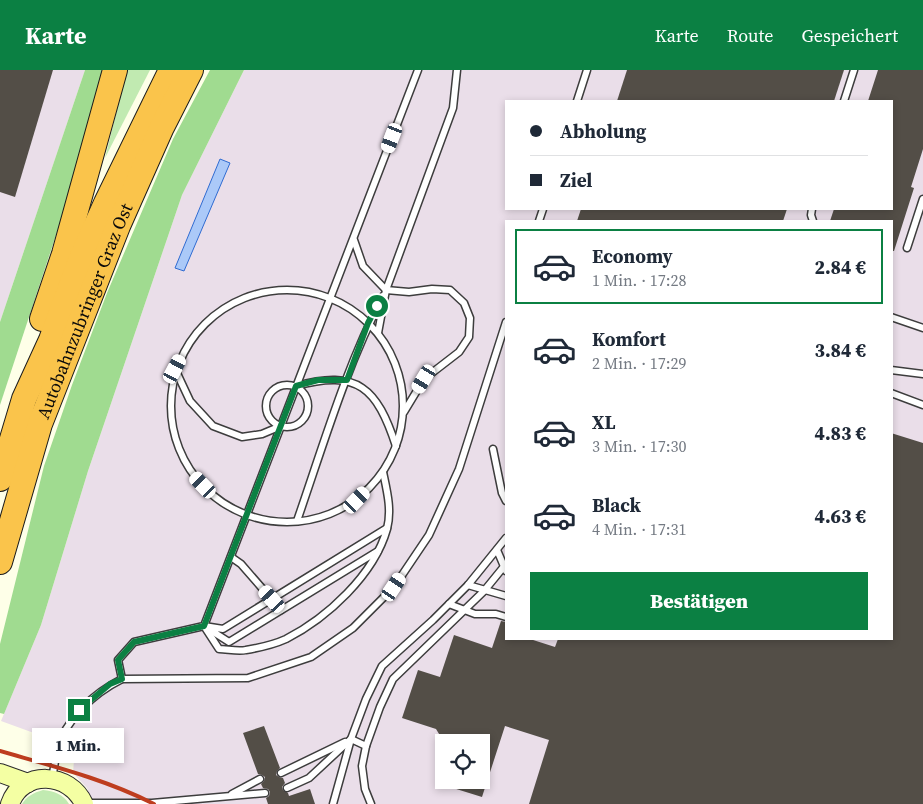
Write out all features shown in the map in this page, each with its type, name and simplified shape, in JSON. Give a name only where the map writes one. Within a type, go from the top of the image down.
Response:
[{"type":"highway","points":[[24,399],[38,334],[64,254],[115,70]]},
{"type":"highway","name":"Autobahnzubringer Graz Ost","points":[[0,479],[24,399],[51,340],[80,261],[171,70]]},
{"type":"highway","name":"Autobahnzubringer Graz Ost","points":[[0,562],[44,415],[118,226],[162,126],[191,70]]},
{"type":"main road","points":[[0,773],[28,783]]},
{"type":"main road","points":[[10,804],[16,793],[28,783],[42,778],[52,778],[73,788],[83,804]]},
{"type":"main road","points":[[0,801],[4,804]]},
{"type":"lane","points":[[204,626],[418,70]]},
{"type":"lane","points":[[297,521],[368,323],[386,290],[453,108],[457,70]]},
{"type":"lane","points":[[577,100],[587,70]]},
{"type":"lane","points":[[844,100],[854,70]]},
{"type":"lane","points":[[907,248],[923,200]]},
{"type":"lane","points":[[354,240],[364,266],[386,290],[408,292],[432,289],[450,290],[464,303],[470,318],[469,337],[459,352],[424,379],[404,413]]},
{"type":"lane","points":[[294,289],[331,297],[357,312],[378,333],[393,357],[402,384],[404,413],[396,447],[383,472],[357,500],[323,517],[285,523],[247,516],[216,498],[191,472],[175,440],[170,404],[175,369],[194,334],[222,308],[256,293],[294,289]]},
{"type":"lane","points":[[378,333],[386,290]]},
{"type":"lane","points":[[893,318],[923,328]]},
{"type":"lane","points":[[52,778],[57,751],[63,735],[79,710],[110,684],[122,679],[248,678],[311,657],[353,628],[394,587],[429,535],[459,470],[505,325]]},
{"type":"lane","points":[[175,369],[190,400],[213,426],[242,436],[262,434],[281,426]]},
{"type":"lane","points":[[893,370],[923,374]]},
{"type":"lane","points":[[296,386],[306,396],[308,403],[305,416],[295,425],[288,427],[275,423],[267,412],[267,398],[270,392],[282,385],[296,386],[318,380],[347,380],[369,391],[387,418],[396,447]]},
{"type":"lane","points":[[893,394],[923,405]]},
{"type":"lane","points":[[493,449],[502,493],[505,499]]},
{"type":"lane","points":[[204,626],[219,649],[244,651],[284,640],[308,625],[340,600],[370,566],[387,528],[390,507],[383,472]]},
{"type":"lane","points":[[122,679],[118,660],[134,642],[204,626],[223,629],[387,528]]},
{"type":"lane","points":[[333,804],[351,739],[366,699],[382,666],[468,585],[505,539]]},
{"type":"lane","points":[[496,550],[505,565]]},
{"type":"lane","points":[[204,626],[229,642],[378,551]]},
{"type":"lane","points":[[231,556],[241,564],[281,610]]},
{"type":"lane","points":[[371,804],[365,789],[362,766],[366,746],[380,707],[393,679],[484,591],[505,568]]},
{"type":"lane","points":[[468,585],[505,596]]},
{"type":"lane","points":[[449,604],[475,614],[496,614],[505,617]]},
{"type":"lane","points":[[351,739],[366,746]]},
{"type":"lane","points":[[281,773],[351,739]]},
{"type":"lane","points":[[286,788],[309,778],[351,739]]},
{"type":"lane","points":[[229,796],[260,779]]},
{"type":"lane","points":[[83,804],[152,803],[265,793]]},
{"type":"shaded area","points":[[0,70],[85,70],[0,322]]},
{"type":"shaded area","points":[[244,70],[923,70],[923,804],[92,804],[87,788],[73,773],[75,748],[1,721],[41,625],[88,471],[182,195]]},
{"type":"green space","points":[[85,70],[103,70],[98,93],[58,229],[0,405],[0,322]]},
{"type":"green space","points":[[127,70],[150,70],[105,158]]},
{"type":"green space","points":[[210,70],[244,70],[182,195],[88,471],[41,625],[4,714],[0,713],[0,644],[44,466],[107,293],[173,139]]},
{"type":"green space","points":[[43,790],[58,794],[69,804],[22,804],[31,795]]},
{"type":"water","points":[[220,159],[230,163],[184,271],[175,268]]},
{"type":"building","points":[[0,70],[53,70],[15,197],[0,192]]},
{"type":"building","points":[[627,70],[844,70],[834,100],[617,100]]},
{"type":"building","points":[[878,70],[923,70],[923,149],[911,187],[914,188],[894,251],[893,220],[830,220],[834,210],[893,210],[893,100],[868,100]]},
{"type":"building","points":[[581,210],[787,210],[783,220],[577,220]]},
{"type":"building","points":[[893,434],[923,443],[923,804],[529,804],[549,740],[505,726],[490,772],[490,734],[439,734],[436,729],[402,718],[418,670],[440,677],[454,635],[492,648],[501,621],[505,622],[505,640],[533,640],[555,647],[558,640],[893,640]]},
{"type":"building","points":[[264,726],[280,768],[276,775],[283,778],[285,783],[282,787],[283,790],[289,796],[310,789],[315,804],[268,804],[266,798],[270,792],[268,789],[263,788],[261,784],[265,777],[258,774],[243,733]]},
{"type":"building","points":[[456,789],[485,789],[482,797]]},
{"type":"railway","points":[[0,751],[97,780],[154,804]]},
{"type":"route","points":[[79,710],[110,684],[122,679],[118,660],[134,642],[204,626],[296,386],[318,380],[347,380],[368,323],[377,306]]}]
